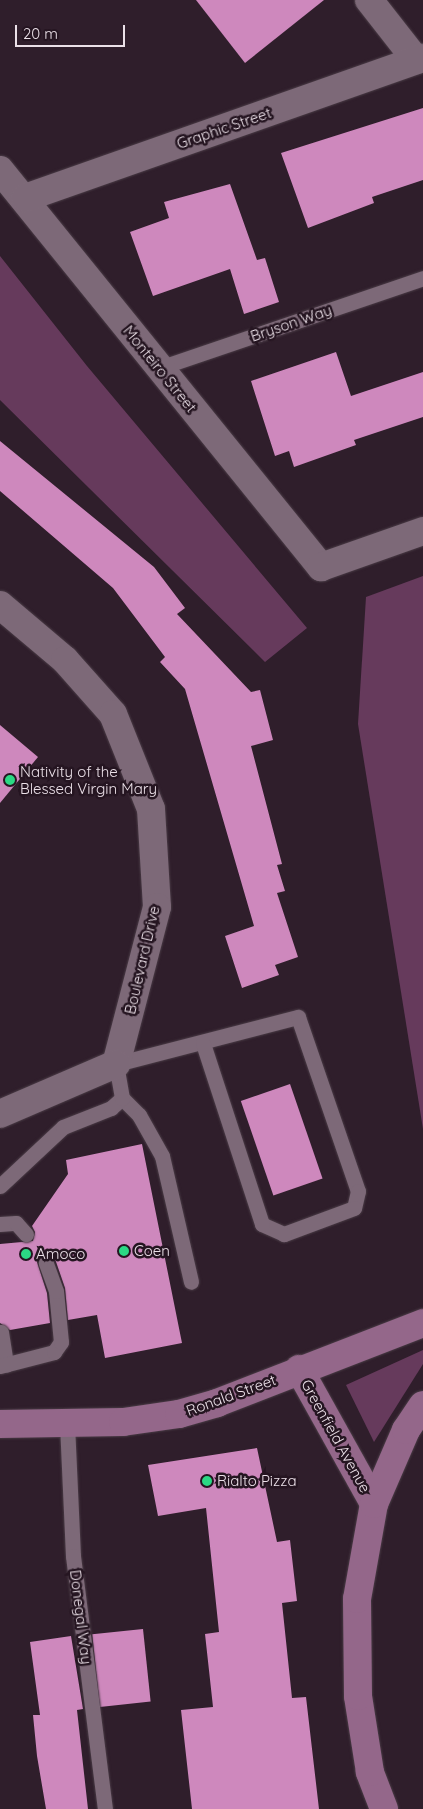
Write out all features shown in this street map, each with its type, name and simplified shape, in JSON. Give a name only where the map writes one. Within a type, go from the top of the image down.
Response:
[{"type":"main road","name":"Ronald Street","points":[[0,1424],[123,1422],[179,1414],[217,1403],[298,1369],[423,1323]]},
{"type":"main road","name":"Greenfield Avenue","points":[[298,1369],[374,1504]]},
{"type":"main road","name":"Greenfield Avenue","points":[[384,1809],[370,1772],[358,1696],[356,1600],[374,1504],[406,1430],[423,1405]]},
{"type":"street","points":[[368,0],[420,59]]},
{"type":"street","name":"Graphic Street","points":[[25,198],[420,59]]},
{"type":"street","name":"Monteiro Street","points":[[0,170],[25,198],[159,368],[321,567],[423,531]]},
{"type":"street","name":"Boulevard Drive","points":[[0,605],[65,660],[114,714],[151,809],[157,907],[116,1064]]},
{"type":"street","points":[[0,1114],[116,1064]]},
{"type":"lane","name":"Bryson Way","points":[[159,368],[423,278]]},
{"type":"lane","points":[[191,1282],[162,1156],[139,1115],[122,1098],[116,1064],[298,1017],[358,1191],[354,1208],[284,1234],[262,1224],[203,1043]]},
{"type":"lane","points":[[0,1186],[63,1127],[111,1108],[122,1098]]},
{"type":"lane","points":[[0,1224],[16,1223],[26,1234]]},
{"type":"lane","points":[[1,1332],[3,1366],[54,1352],[61,1342],[56,1291],[46,1263]]},
{"type":"lane","name":"Donegal Way","points":[[67,1424],[73,1556],[106,1809]]},
{"type":"shaded area","points":[[0,256],[87,366],[307,628],[265,662],[0,400]]},
{"type":"shaded area","points":[[423,576],[423,1129],[358,724],[366,597]]},
{"type":"shaded area","points":[[423,1350],[423,1364],[374,1442],[346,1385]]},
{"type":"building","points":[[196,0],[324,0],[245,63]]},
{"type":"building","points":[[423,108],[423,180],[372,197],[374,203],[308,228],[281,153]]},
{"type":"building","points":[[230,184],[257,260],[265,258],[279,302],[244,314],[230,269],[153,296],[130,232],[169,218],[164,202]]},
{"type":"building","points":[[336,352],[351,396],[423,372],[423,417],[354,440],[356,445],[294,467],[289,451],[275,456],[251,381]]},
{"type":"building","points":[[0,441],[154,567],[185,608],[177,614],[251,692],[260,690],[273,740],[251,746],[282,864],[277,865],[285,891],[277,893],[298,957],[275,965],[279,975],[242,988],[225,936],[254,926],[185,689],[160,662],[165,657],[113,588],[0,491]]},
{"type":"building","name":"Nativity of the Blessed Virgin Mary","points":[[0,725],[38,757],[0,803]]},
{"type":"building","points":[[290,1084],[323,1179],[273,1195],[241,1101]]},
{"type":"building","name":"Coen","points":[[142,1144],[182,1343],[105,1358],[97,1315],[68,1320],[65,1288],[55,1259],[47,1254],[39,1257],[37,1262],[47,1293],[50,1323],[10,1330],[0,1323],[0,1244],[33,1241],[35,1232],[32,1226],[68,1174],[66,1160]]},
{"type":"building","points":[[257,1448],[277,1542],[290,1540],[297,1601],[282,1603],[292,1698],[306,1697],[319,1809],[192,1809],[181,1710],[213,1707],[205,1634],[219,1632],[206,1508],[158,1516],[148,1465]]},
{"type":"building","points":[[143,1629],[151,1702],[100,1707],[92,1634]]},
{"type":"building","points":[[71,1636],[83,1709],[77,1710],[88,1809],[46,1809],[37,1756],[33,1715],[40,1715],[30,1642]]},
{"type":"place","name":"Nativity of the Blessed Virgin Mary","points":[[10,780]]},
{"type":"place","name":"Coen","points":[[124,1251]]},
{"type":"place","name":"Amoco","points":[[26,1254]]},
{"type":"place","name":"Rialto Pizza","points":[[207,1481]]}]
